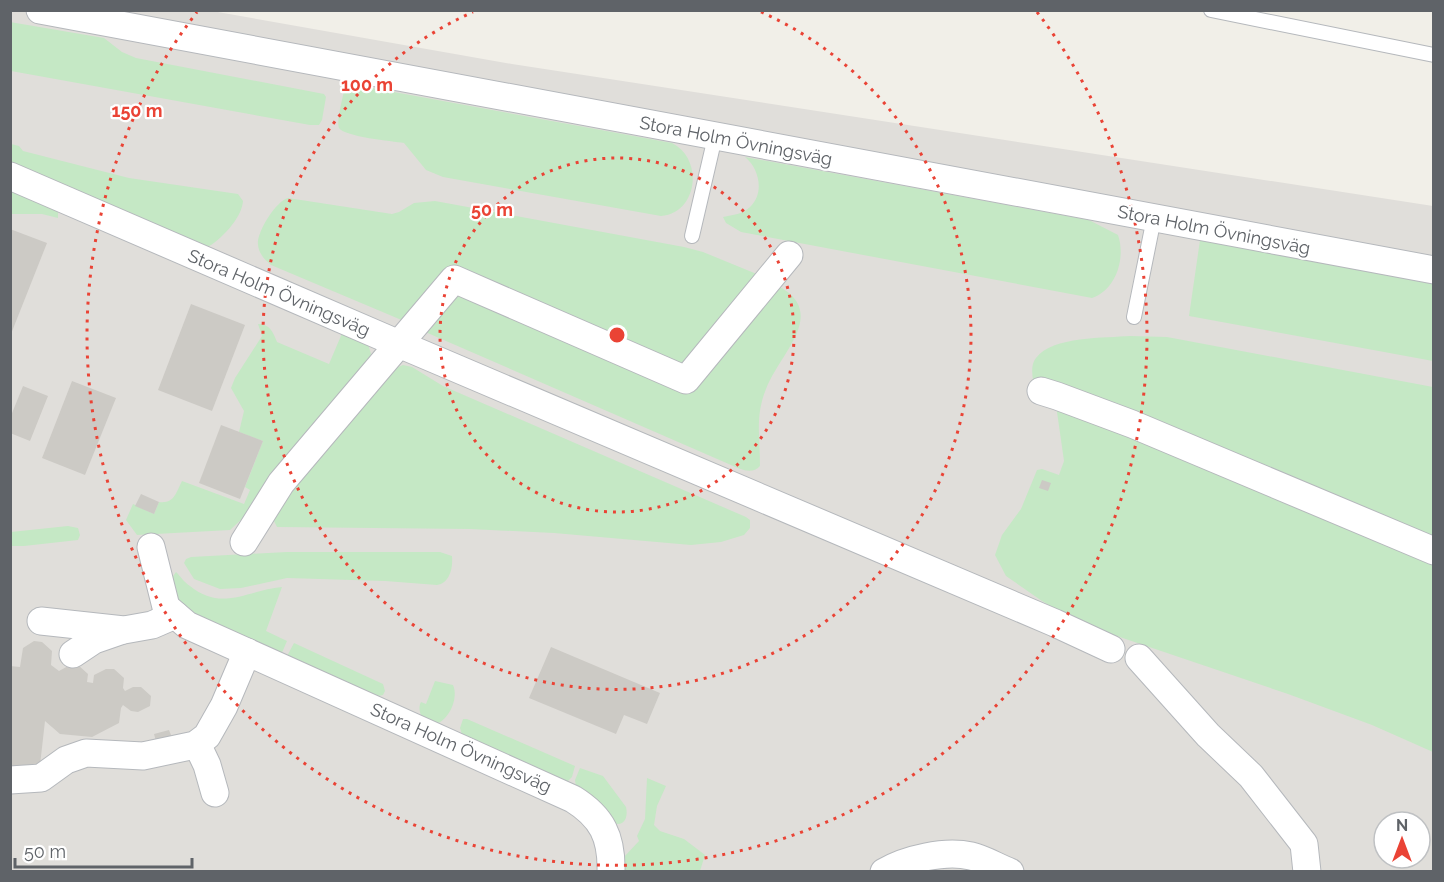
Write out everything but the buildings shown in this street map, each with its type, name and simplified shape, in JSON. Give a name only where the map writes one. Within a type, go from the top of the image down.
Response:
[{"type":"street","name":"Stora Holm Övningsväg","points":[[39,10],[1434,270]]},
{"type":"street","name":"Stora Holm Övningsväg","points":[[10,176],[1111,649]]},
{"type":"street","points":[[244,542],[280,483],[454,279],[686,380],[789,255]]},
{"type":"street","points":[[1041,391],[1132,424],[1434,551]]},
{"type":"street","name":"Stora Holm Övningsväg","points":[[151,547],[166,607],[187,625],[542,784],[588,808],[601,822],[605,832],[611,858],[611,872]]},
{"type":"street","points":[[73,654],[94,640],[124,630],[152,625],[175,615]]},
{"type":"street","points":[[41,621],[124,630]]},
{"type":"street","points":[[10,780],[41,778],[66,759],[86,753],[143,756],[173,752],[197,744],[207,736],[224,706],[247,652]]},
{"type":"street","points":[[1139,658],[1208,735],[1251,776],[1266,795],[1304,844],[1307,872]]},
{"type":"street","points":[[197,744],[207,765],[215,793]]},
{"type":"street","points":[[884,872],[898,864],[931,856],[969,856],[1010,872]]},
{"type":"lane","points":[[1210,10],[1434,55]]},
{"type":"lane","points":[[692,236],[715,137]]},
{"type":"lane","points":[[1134,317],[1154,218]]},
{"type":"shaded area","points":[[10,11],[212,11],[512,64],[1433,206],[1433,871],[11,871]]},
{"type":"green space","points":[[10,22],[104,38],[122,52],[136,58],[324,94],[326,97],[322,120],[319,125],[310,125],[11,71]]},
{"type":"green space","points":[[352,86],[672,143],[689,161],[692,184],[689,196],[683,206],[673,213],[661,216],[443,177],[426,170],[404,143],[350,134],[339,128],[344,90]]},
{"type":"green space","points":[[11,144],[19,146],[23,151],[129,178],[238,194],[243,201],[242,208],[230,228],[206,248],[11,169]]},
{"type":"green space","points":[[745,157],[1089,220],[1118,235],[1120,263],[1113,281],[1100,294],[1092,298],[741,232],[726,223],[723,217],[738,214],[747,209],[758,195],[757,174]]},
{"type":"green space","points":[[10,184],[58,209],[58,218],[42,214],[11,214]]},
{"type":"green space","points":[[288,198],[392,214],[414,203],[435,201],[684,247],[703,252],[764,277],[689,373],[466,278],[411,324],[271,265],[261,254],[258,240],[263,226],[273,211]]},
{"type":"green space","points":[[1200,240],[1433,284],[1433,361],[1189,316]]},
{"type":"green space","points":[[772,283],[790,294],[799,306],[801,319],[790,346],[766,389],[760,408],[760,466],[753,470],[735,467],[423,331],[454,290],[687,385]]},
{"type":"green space","points":[[258,324],[268,327],[277,342],[329,364],[343,331],[368,344],[371,354],[369,362],[242,519],[230,530],[137,535],[126,520],[133,504],[154,514],[159,502],[168,501],[174,497],[182,481],[244,504],[250,490],[245,487],[263,441],[239,432],[244,411],[231,388],[262,336]]},
{"type":"green space","points":[[1167,337],[1433,387],[1433,546],[1041,386],[1033,380],[1034,360],[1054,346],[1094,338]]},
{"type":"green space","points":[[403,365],[412,367],[443,386],[746,517],[750,520],[750,528],[744,535],[721,542],[691,545],[554,533],[470,529],[277,527],[273,519],[274,512],[391,370]]},
{"type":"green space","points":[[1056,405],[1433,557],[1433,752],[1372,725],[1288,694],[1099,630],[1073,619],[1042,601],[1006,576],[995,555],[1002,535],[1021,509],[1037,470],[1042,469],[1059,475],[1064,461]]},
{"type":"green space","points":[[68,526],[78,528],[80,535],[78,540],[11,546],[11,532]]},
{"type":"green space","points":[[287,552],[440,552],[452,556],[452,565],[448,578],[437,585],[287,578],[241,588],[220,589],[194,579],[184,563],[191,557]]},
{"type":"green space","points":[[176,572],[190,586],[213,598],[224,599],[282,587],[266,631],[287,641],[281,655],[193,615],[176,597],[171,579]]},
{"type":"green space","points":[[294,643],[383,684],[385,691],[383,695],[374,697],[286,658]]},
{"type":"green space","points":[[435,681],[453,685],[455,690],[452,708],[441,722],[436,724],[422,718],[419,708],[421,702],[426,704]]},
{"type":"green space","points":[[463,719],[575,766],[572,777],[567,782],[463,738],[460,728]]},
{"type":"green space","points":[[580,768],[603,776],[626,807],[627,813],[622,823],[616,824],[608,813],[576,788],[575,780]]},
{"type":"green space","points":[[647,778],[666,786],[657,806],[654,825],[660,831],[684,839],[705,855],[700,871],[619,872],[624,857],[639,841],[637,836],[645,819]]}]
